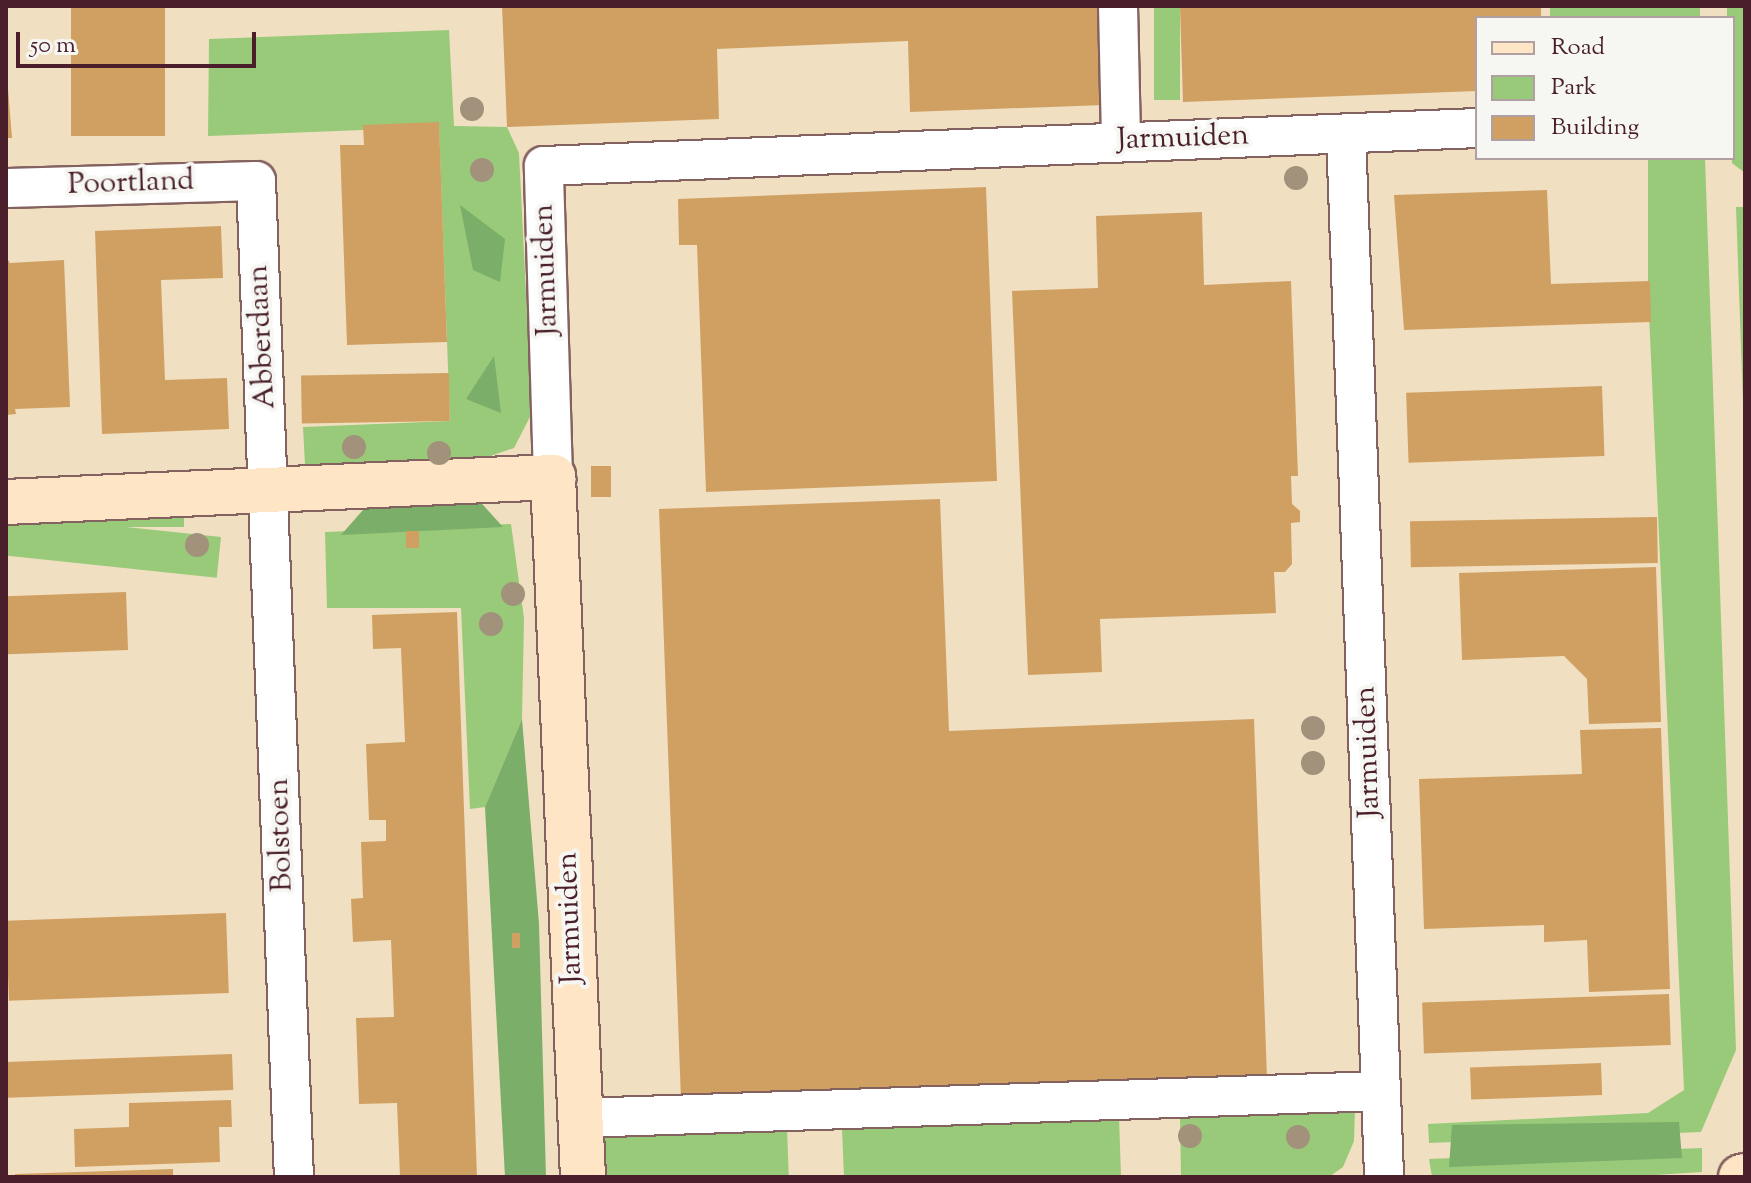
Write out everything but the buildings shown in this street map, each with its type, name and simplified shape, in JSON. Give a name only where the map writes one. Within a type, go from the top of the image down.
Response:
[{"type":"main road","points":[[6,502],[271,493],[553,477]]},
{"type":"main road","name":"Jarmuiden","points":[[553,477],[583,1177]]},
{"type":"street","points":[[1118,6],[1121,141]]},
{"type":"street","name":"Jarmuiden","points":[[553,477],[544,166],[1475,128]]},
{"type":"street","name":"Jarmuiden","points":[[1346,134],[1384,1177]]},
{"type":"street","name":"Poortland","points":[[6,188],[256,181]]},
{"type":"street","name":"Abberdaan","points":[[256,181],[271,493]]},
{"type":"street","name":"Bolstoen","points":[[271,493],[294,1177]]},
{"type":"street","points":[[580,1118],[1381,1091]]},
{"type":"green space","points":[[1154,6],[1180,6],[1180,100],[1154,100]]},
{"type":"green space","points":[[1550,6],[1700,6],[1700,16],[1550,16]]},
{"type":"green space","points":[[1727,6],[1745,6],[1745,173],[1732,163],[1735,160],[1735,16],[1727,16]]},
{"type":"green space","points":[[449,30],[454,126],[507,127],[519,153],[532,413],[514,448],[479,460],[305,465],[303,427],[450,421],[439,127],[208,136],[209,39]]},
{"type":"green space","points":[[1648,160],[1705,160],[1736,1050],[1701,1132],[1429,1143],[1428,1124],[1648,1113],[1684,1090],[1648,292]]},
{"type":"green space","points":[[460,205],[505,239],[500,282],[473,270]]},
{"type":"green space","points":[[1736,207],[1745,207],[1745,459]]},
{"type":"green space","points":[[494,356],[501,413],[466,399]]},
{"type":"green space","points":[[474,495],[503,527],[341,535],[370,502]]},
{"type":"green space","points":[[6,510],[184,510],[184,527],[6,527]]},
{"type":"green space","points":[[7,515],[221,537],[217,578],[6,556]]},
{"type":"green space","points":[[511,524],[524,618],[522,719],[485,807],[470,809],[461,608],[327,608],[325,532]]},
{"type":"green space","points":[[522,719],[539,924],[546,1177],[505,1177],[485,807]]},
{"type":"green space","points":[[1355,1108],[1354,1141],[1343,1167],[1329,1177],[1181,1177],[1180,1117]]},
{"type":"green space","points":[[1119,1117],[1121,1177],[844,1177],[842,1129]]},
{"type":"green space","points":[[1679,1122],[1682,1158],[1449,1167],[1452,1125]]},
{"type":"green space","points":[[787,1127],[789,1177],[603,1177],[601,1133]]},
{"type":"green space","points":[[1702,1148],[1702,1172],[1625,1177],[1432,1177],[1429,1159]]}]
